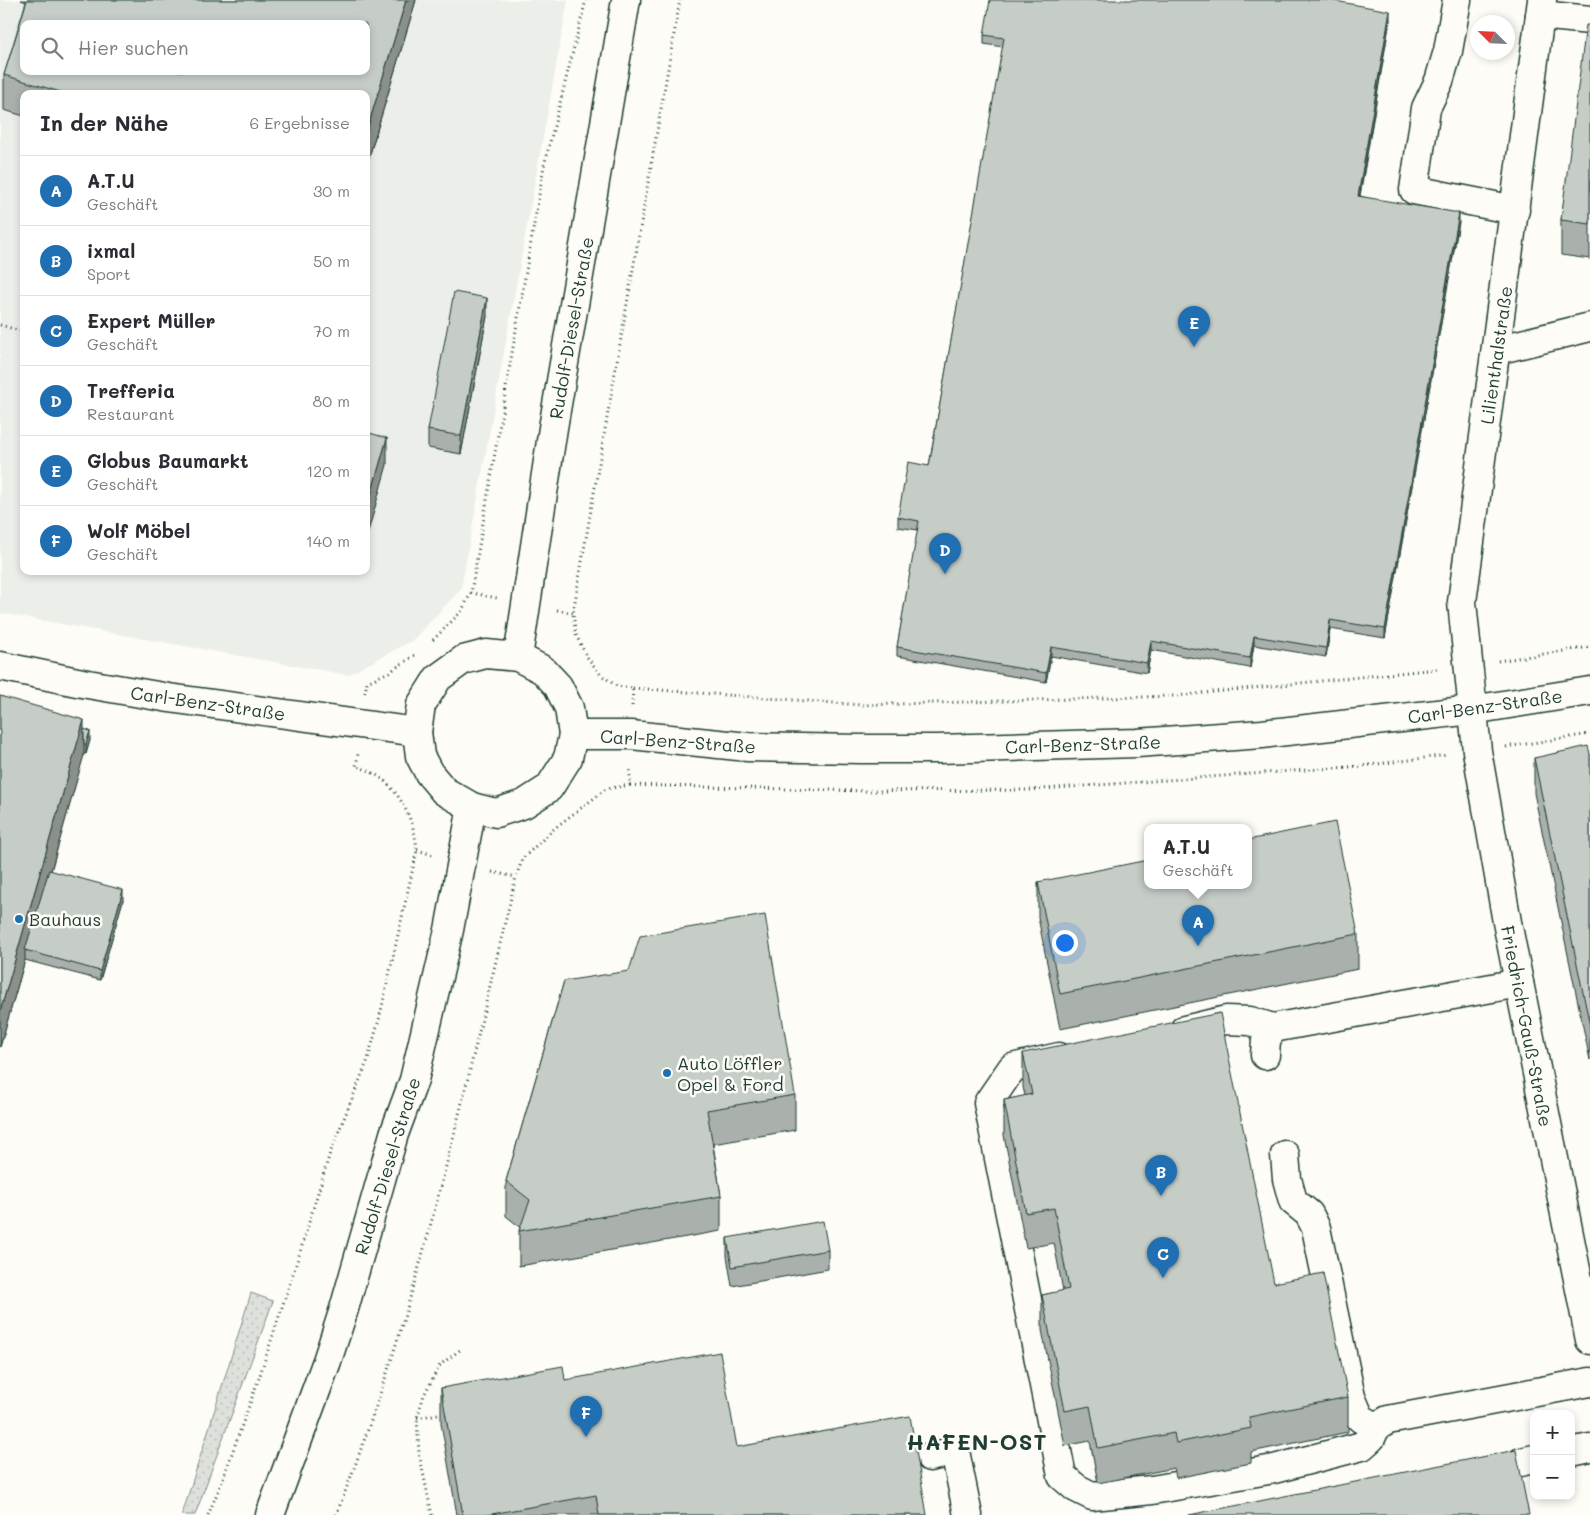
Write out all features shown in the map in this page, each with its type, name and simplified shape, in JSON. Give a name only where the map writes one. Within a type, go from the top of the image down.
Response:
[{"type":"street","name":"Rudolf-Diesel-Straße","points":[[518,657],[553,428],[626,0]]},
{"type":"street","points":[[1457,0],[1448,51],[1439,81],[1426,108],[1414,190],[1515,210]]},
{"type":"street","points":[[1541,7],[1590,20]]},
{"type":"street","name":"Lilienthalstraße","points":[[1472,710],[1462,602],[1497,350],[1541,7]]},
{"type":"street","points":[[1497,350],[1590,327]]},
{"type":"street","points":[[486,654],[518,657],[543,670],[558,686],[570,708],[573,735],[568,758],[549,788],[524,804],[496,812],[472,807],[444,791],[429,773],[420,756],[417,732],[421,705],[438,678],[463,660],[486,654]]},
{"type":"street","name":"Carl-Benz-Straße","points":[[0,666],[169,698],[417,732]]},
{"type":"street","name":"Carl-Benz-Straße","points":[[573,735],[631,735],[748,747],[938,749],[1137,743],[1243,735],[1472,710],[1590,691]]},
{"type":"street","name":"Friedrich-Gauß-Straße","points":[[1472,710],[1478,760],[1519,984],[1590,1340]]},
{"type":"street","name":"Rudolf-Diesel-Straße","points":[[270,1515],[330,1352],[394,1134],[414,1080],[449,930],[472,807]]},
{"type":"street","points":[[1158,1036],[1226,1020],[1250,1020],[1273,1028],[1519,984]]},
{"type":"street","points":[[1265,1055],[1266,1040],[1273,1028]]},
{"type":"street","points":[[1080,1053],[1012,1068],[988,1103],[1062,1476],[1076,1488],[1092,1496],[1152,1490],[1274,1469],[1362,1446],[1370,1438],[1376,1427],[1388,1420],[1590,1382]]},
{"type":"street","points":[[1285,1155],[1287,1179],[1293,1201],[1309,1214],[1316,1228],[1351,1397],[1360,1418],[1376,1427]]},
{"type":"street","points":[[1575,1451],[1590,1448]]},
{"type":"street","points":[[930,1457],[955,1451],[968,1515]]},
{"type":"path","points":[[430,643],[461,612],[471,593],[544,166],[586,0]]},
{"type":"path","points":[[680,0],[573,612],[576,635],[587,657],[601,675],[617,686],[633,688],[860,705],[1024,701],[1175,696],[1468,665],[1590,647]]},
{"type":"path","points":[[0,325],[20,331]]},
{"type":"path","points":[[208,1515],[260,1375],[330,1154],[367,1062],[379,1020],[417,850],[416,837],[412,821],[401,801],[386,783],[372,772],[356,767],[367,682],[391,671],[422,649]]},
{"type":"path","points":[[336,1515],[358,1460],[422,1257],[451,1148],[522,858],[556,827],[606,789],[630,785],[633,688]]},
{"type":"path","points":[[432,1515],[419,1453],[417,1418],[424,1395],[440,1365],[460,1350]]},
{"type":"path","points":[[417,1418],[444,1412]]},
{"type":"shaded area","points":[[0,0],[568,0],[461,589],[413,640],[348,675],[0,613]]},
{"type":"shaded area","points":[[251,1293],[273,1301],[195,1515],[182,1515]]},
{"type":"building","points":[[27,0],[406,0],[370,120],[370,90],[54,90],[4,75],[20,23],[20,75],[370,75],[370,20],[21,20]]},
{"type":"building","points":[[990,0],[1329,0],[1390,11],[1358,196],[1459,213],[1385,629],[1330,620],[1326,648],[1254,636],[1250,658],[1151,641],[1147,663],[1051,647],[1046,673],[897,647],[919,521],[898,517],[908,462],[929,466],[1004,38],[984,35]]},
{"type":"building","points":[[1586,25],[1590,25],[1590,224],[1561,220]]},
{"type":"building","points":[[454,292],[487,298],[461,436],[428,430]]},
{"type":"building","points":[[370,433],[387,438],[370,498]]},
{"type":"building","name":"Bauhaus","points":[[0,696],[84,720],[0,1012]]},
{"type":"building","points":[[84,729],[90,731],[86,744],[84,744]]},
{"type":"building","points":[[1588,746],[1590,754],[1590,1026],[1534,758]]},
{"type":"building","points":[[1335,822],[1358,934],[1060,994],[1038,882],[1144,861],[1144,889],[1252,889],[1252,839]]},
{"type":"building","points":[[49,870],[123,890],[100,971],[25,950]]},
{"type":"building","name":"Auto Löffler Opel & Ford","points":[[765,915],[795,1095],[707,1110],[721,1196],[519,1231],[530,1200],[506,1181],[564,981],[629,971],[640,936]]},
{"type":"building","points":[[1220,1013],[1274,1283],[1323,1273],[1348,1397],[1249,1417],[1251,1428],[1176,1443],[1174,1433],[1098,1448],[1090,1406],[1065,1411],[1042,1295],[1069,1289],[1054,1208],[1026,1213],[1004,1100],[1032,1094],[1023,1053]]},
{"type":"building","points":[[823,1221],[828,1250],[732,1267],[727,1238]]},
{"type":"building","points":[[720,1352],[737,1447],[910,1416],[927,1515],[599,1515],[596,1495],[486,1515],[463,1515],[441,1388],[563,1366],[565,1380]]},
{"type":"building","points":[[1516,1450],[1529,1515],[1189,1515]]},
{"type":"place","name":"Globus Baumarkt","points":[[1194,347]]},
{"type":"place","name":"Trefferia","points":[[945,574]]},
{"type":"place","name":"Bauhaus","points":[[19,919]]},
{"type":"place","name":"A.T.U","points":[[1198,946]]},
{"type":"place","name":"Auto Löffler Opel & Ford","points":[[667,1073]]},
{"type":"place","name":"ixmal","points":[[1161,1196]]},
{"type":"place","name":"Expert Müller","points":[[1163,1278]]},
{"type":"place","name":"Wolf Möbel","points":[[586,1437]]},
{"type":"district","name":"HAFEN-OST","points":[[977,1441]]}]
